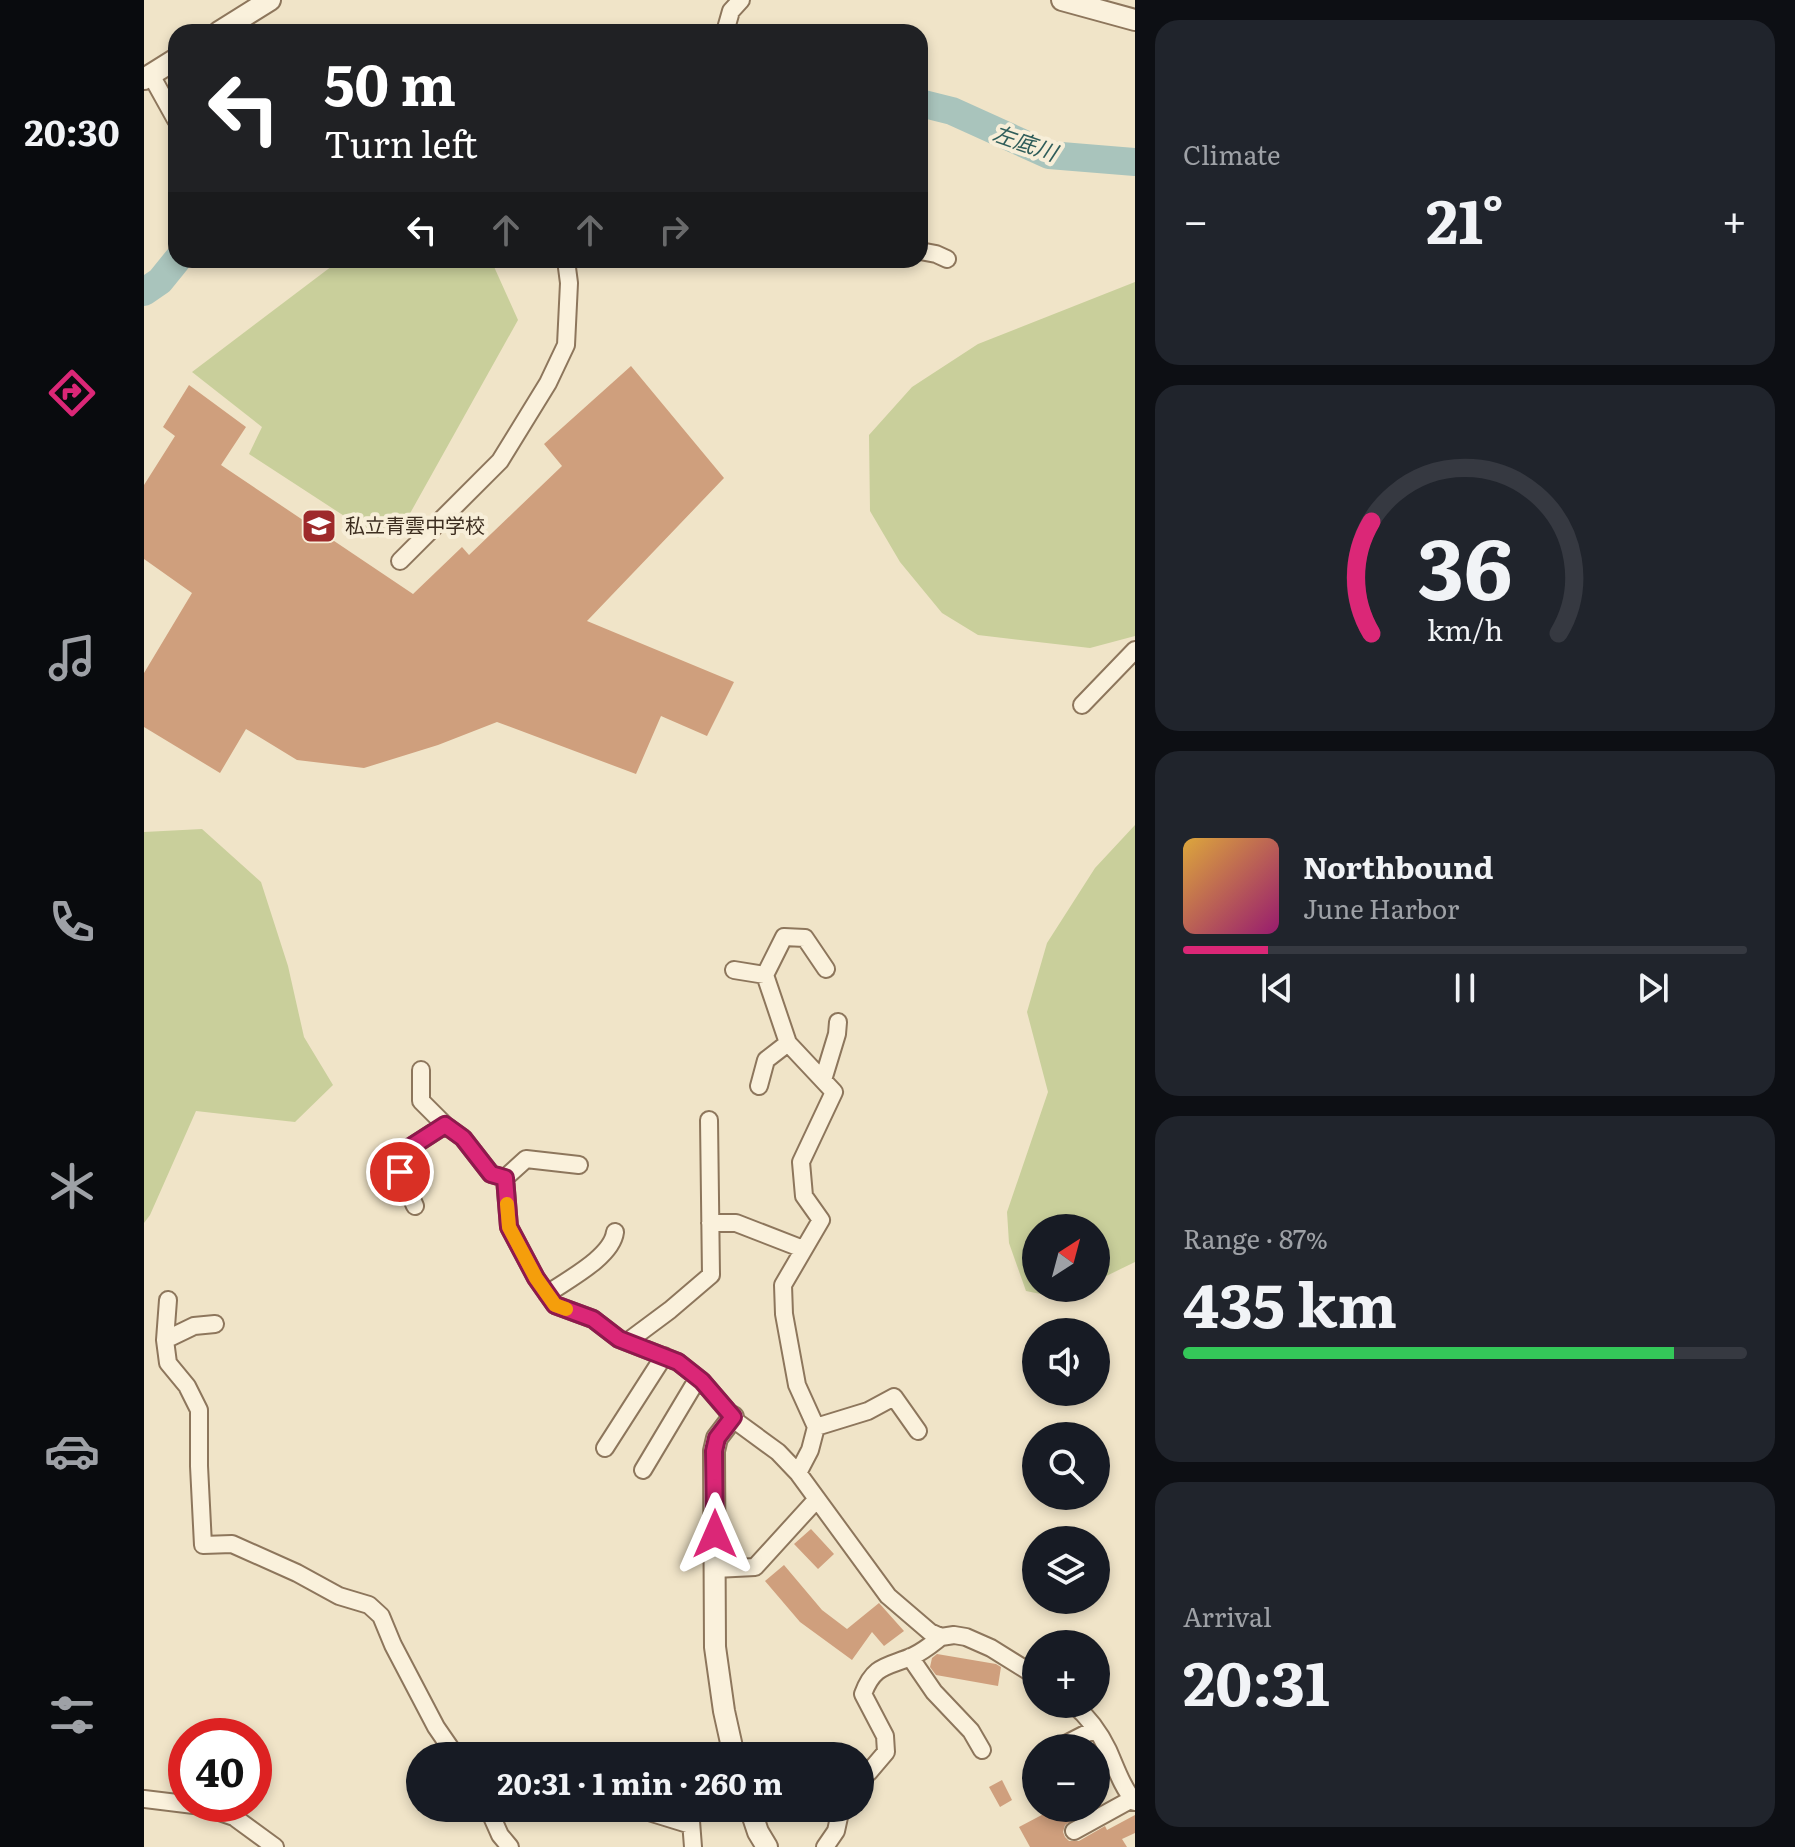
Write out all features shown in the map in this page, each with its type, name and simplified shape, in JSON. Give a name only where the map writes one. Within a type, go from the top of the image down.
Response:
[{"type":"street","points":[[727,24],[731,11],[741,0]]},
{"type":"street","points":[[1062,0],[1135,20]]},
{"type":"street","points":[[229,24],[255,3]]},
{"type":"street","points":[[168,64],[147,77],[168,108]]},
{"type":"street","points":[[928,252],[947,259]]},
{"type":"street","points":[[400,561],[500,461],[548,383],[566,345],[567,268]]},
{"type":"street","points":[[1082,705],[1135,650]]},
{"type":"street","points":[[798,1473],[810,1450],[816,1427],[797,1385],[784,1314],[783,1285],[821,1220],[804,1196],[801,1162],[834,1092],[788,1043],[765,975],[784,937],[805,938],[826,969]]},
{"type":"street","points":[[734,970],[765,975]]},
{"type":"street","points":[[823,1080],[838,1022]]},
{"type":"street","points":[[759,1086],[766,1060],[788,1043]]},
{"type":"street","points":[[421,1070],[421,1101],[463,1138],[491,1174],[505,1178]]},
{"type":"street","points":[[627,1342],[711,1275],[709,1120]]},
{"type":"street","points":[[415,1206],[400,1172],[403,1152],[445,1125]]},
{"type":"street","points":[[505,1178],[526,1159],[579,1165]]},
{"type":"street","points":[[505,1178],[509,1227],[536,1278],[555,1305],[593,1319],[619,1339],[678,1362],[698,1378],[733,1417],[778,1452],[798,1473],[888,1596],[930,1632],[941,1637]]},
{"type":"street","points":[[710,1223],[736,1223],[803,1249]]},
{"type":"street","points":[[547,1294],[603,1254],[614,1240],[615,1232]]},
{"type":"street","points":[[168,1300],[165,1340],[168,1363],[187,1386],[199,1410],[203,1545],[232,1544],[339,1596],[369,1605],[381,1616],[393,1645],[446,1742]]},
{"type":"street","points":[[165,1340],[194,1326],[215,1324]]},
{"type":"street","points":[[605,1448],[664,1356]]},
{"type":"street","points":[[643,1470],[698,1378]]},
{"type":"street","points":[[816,1427],[868,1411],[894,1397],[918,1431]]},
{"type":"street","points":[[731,1742],[715,1647],[714,1451],[717,1438],[733,1417]]},
{"type":"street","points":[[715,1569],[755,1567],[817,1499]]},
{"type":"street","points":[[874,1766],[886,1752],[885,1736],[863,1694],[867,1682],[876,1671],[910,1657],[941,1637],[954,1635],[991,1648],[1022,1667]]},
{"type":"street","points":[[910,1657],[934,1692],[971,1731],[982,1750]]},
{"type":"street","points":[[1074,1831],[1134,1801],[1087,1718]]},
{"type":"street","points":[[1085,1734],[1095,1729]]},
{"type":"street","points":[[144,1799],[202,1806],[234,1817],[275,1847]]},
{"type":"street","points":[[494,1822],[510,1847]]},
{"type":"street","points":[[690,1822],[693,1847]]},
{"type":"street","points":[[755,1822],[767,1847]]},
{"type":"street","points":[[825,1847],[836,1831],[838,1822]]},
{"type":"green space","points":[[329,268],[495,268],[518,320],[408,517],[378,538],[249,454],[262,427],[192,372]]},
{"type":"green space","points":[[1135,282],[1135,636],[1090,648],[978,635],[942,613],[900,562],[870,511],[869,435],[912,387],[978,344]]},
{"type":"green space","points":[[1135,825],[1135,1262],[1110,1274],[1110,1214],[1022,1214],[1022,1280],[1009,1243],[1007,1212],[1048,1092],[1027,1012],[1047,943],[1095,868]]},
{"type":"green space","points":[[202,829],[261,882],[288,966],[304,1037],[333,1085],[295,1122],[196,1111],[144,1223],[144,832]]},
{"type":"building","points":[[631,366],[724,478],[587,621],[734,682],[707,736],[661,716],[636,774],[497,722],[438,745],[364,768],[297,760],[246,729],[220,773],[144,727],[144,673],[192,593],[144,559],[144,485],[175,436],[163,427],[189,385],[246,427],[221,465],[413,594],[462,547],[469,555],[562,466],[544,444]]},
{"type":"building","points":[[811,1529],[834,1554],[818,1569],[794,1544]]},
{"type":"building","points":[[784,1565],[822,1610],[847,1629],[879,1603],[904,1631],[884,1646],[872,1632],[852,1660],[800,1622],[765,1581]]},
{"type":"building","points":[[937,1654],[996,1664],[1001,1667],[998,1686],[936,1675],[930,1667],[932,1658]]},
{"type":"building","points":[[1002,1780],[1012,1800],[1000,1807],[989,1787]]},
{"type":"building","points":[[1135,1815],[1135,1833],[1122,1839],[1127,1847],[1030,1847],[1019,1827],[1028,1822],[1070,1822],[1065,1825],[1065,1837],[1069,1841],[1079,1841],[1105,1826],[1107,1830]]},
{"type":"waterway","name":"左底川","points":[[928,105],[952,111],[1049,155],[1135,162]]},
{"type":"waterway","name":"左底川","points":[[144,292],[160,281],[171,268]]},
{"type":"slow traffic","points":[[507,1204],[509,1227],[520,1250],[555,1305],[566,1309]]},
{"type":"place","name":"私立青雲中学校","points":[[319,526]]},
{"type":"route","points":[[400,1172],[403,1152],[445,1125],[463,1138],[491,1174],[505,1178],[509,1227],[536,1278],[555,1305],[593,1319],[619,1339],[678,1362],[702,1381],[733,1417],[717,1438],[714,1451],[715,1534]]}]
